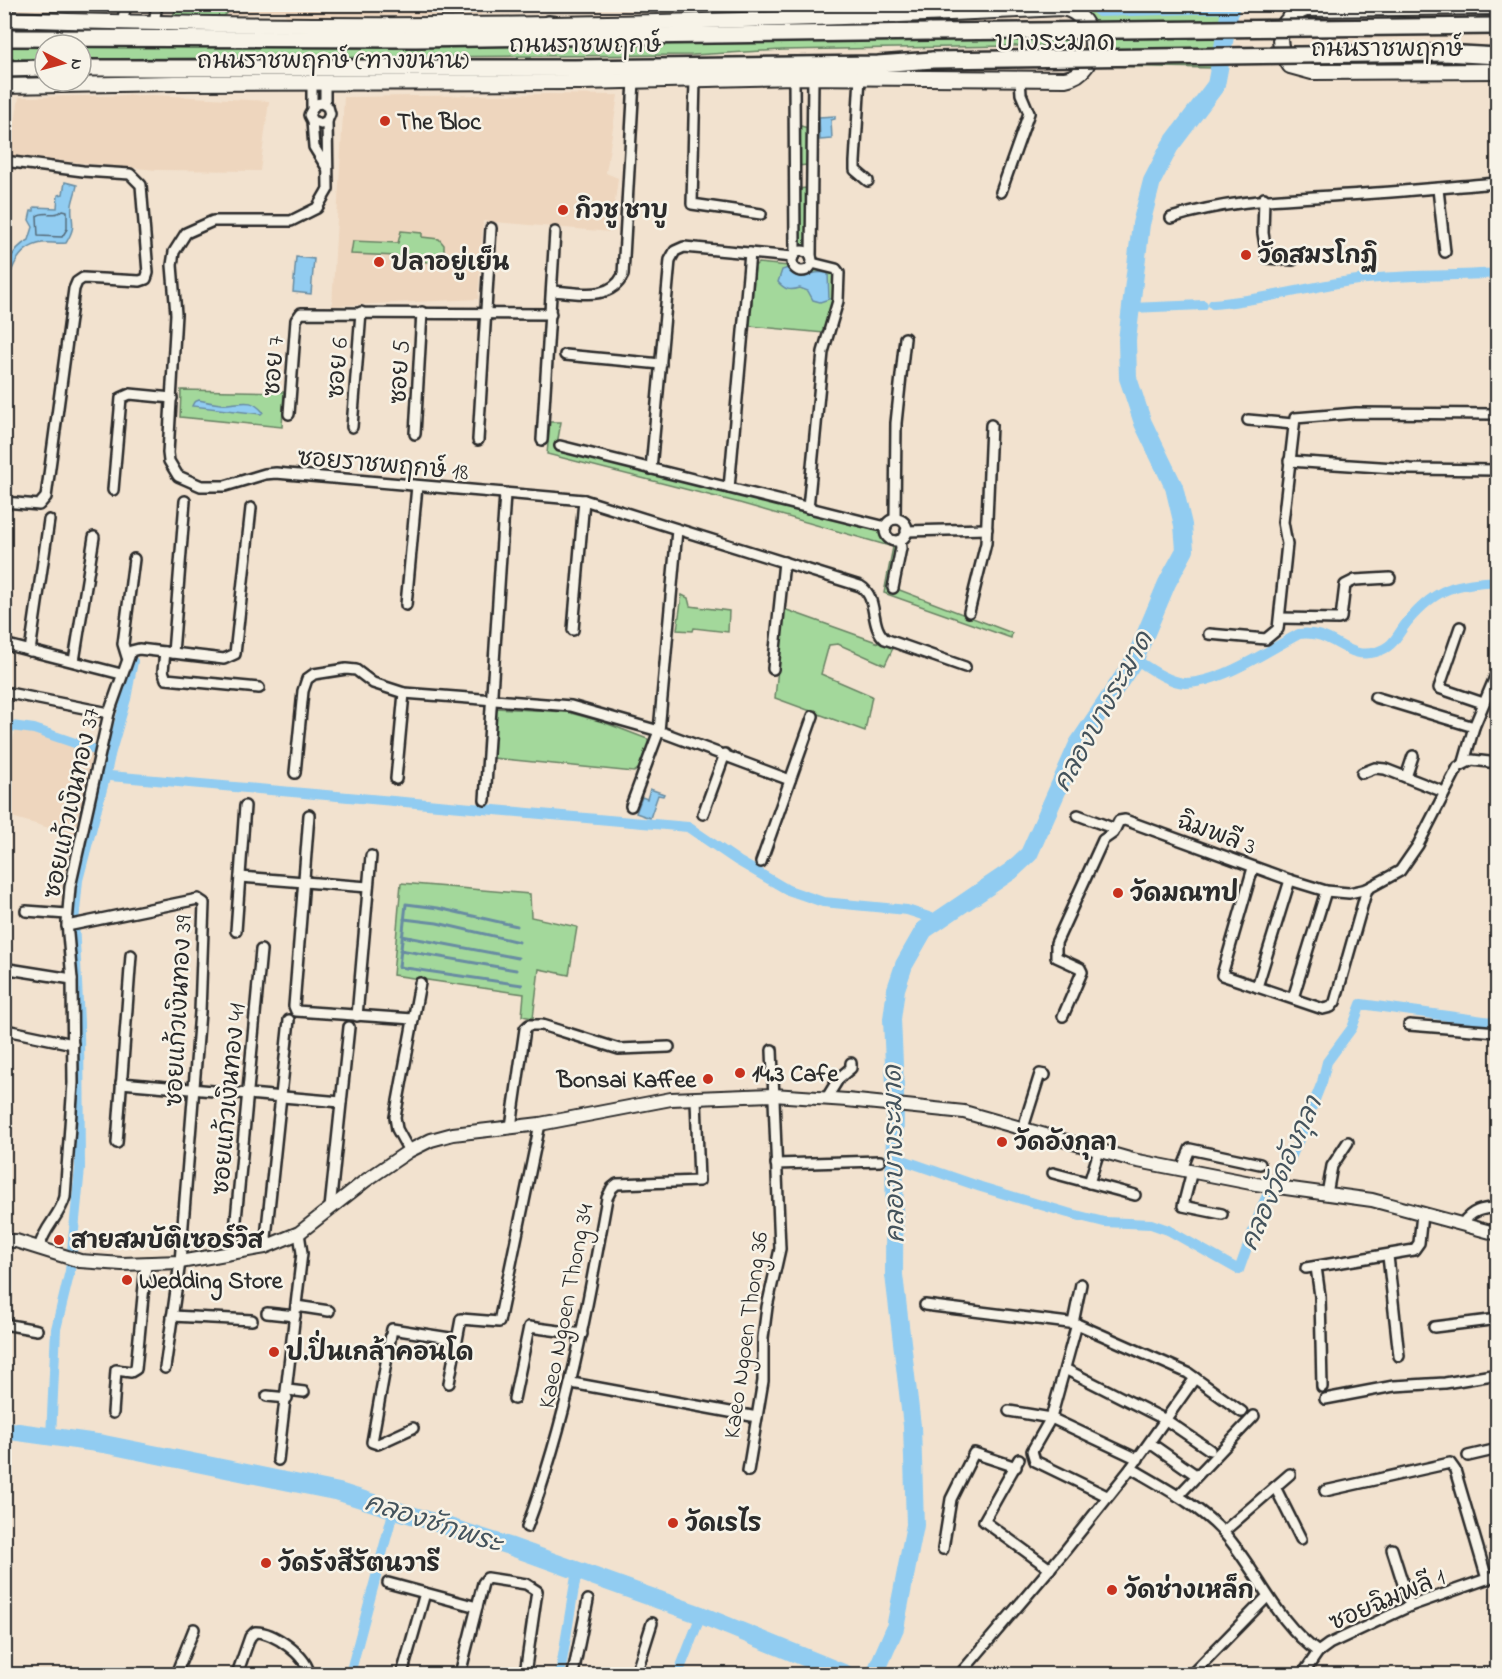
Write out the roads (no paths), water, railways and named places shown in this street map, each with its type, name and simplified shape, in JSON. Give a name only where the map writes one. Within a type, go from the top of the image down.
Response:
[{"type":"main road","name":"ถนนราชพฤกษ์ (ทางขนาน)","points":[[4,19],[122,23],[548,24],[919,16],[1047,7]]},
{"type":"main road","points":[[1020,78],[1073,78],[1080,74],[1090,59],[1091,36],[1088,23],[1070,9],[1047,7]]},
{"type":"main road","name":"ถนนราชพฤกษ์","points":[[1497,7],[1306,9],[1290,17],[1280,35],[1280,50],[1290,66],[1312,72],[1497,71]]},
{"type":"main road","points":[[548,24],[564,28],[747,29],[764,35]]},
{"type":"main road","name":"ถนนราชพฤกษ์","points":[[4,38],[383,39],[1497,26]]},
{"type":"main road","points":[[1452,54],[1497,50]]},
{"type":"main road","name":"ถนนราชพฤกษ์","points":[[93,68],[574,68],[878,64],[933,60],[1452,54],[1497,56]]},
{"type":"main road","points":[[813,77],[878,64]]},
{"type":"main road","points":[[4,69],[33,68]]},
{"type":"main road","name":"ถนนราชพฤกษ์ (ทางขนาน)","points":[[4,86],[175,82],[634,81],[794,77],[1020,78]]},
{"type":"street","points":[[122,23],[126,4]]},
{"type":"street","points":[[154,23],[157,4]]},
{"type":"street","points":[[794,77],[794,267],[800,271],[809,269],[812,260],[813,77]]},
{"type":"street","points":[[860,77],[855,170],[868,181]]},
{"type":"street","points":[[1001,192],[1029,113],[1021,94],[1020,78]]},
{"type":"street","points":[[695,79],[692,204],[761,214]]},
{"type":"street","points":[[552,291],[601,293],[614,289],[623,275],[634,81]]},
{"type":"street","points":[[318,83],[309,115],[314,122],[314,147],[327,168]]},
{"type":"street","name":"ซอยราชพฤกษ์ 18","points":[[318,83],[330,114],[327,121],[328,189],[324,200],[300,219],[280,222],[213,220],[186,233],[178,245],[172,265],[176,314],[169,461],[178,476],[188,482],[216,487],[276,473],[584,500],[866,589],[871,597],[880,635],[965,667]]},
{"type":"street","points":[[312,106],[318,103],[325,104]]},
{"type":"street","points":[[314,122],[327,121]]},
{"type":"street","points":[[4,161],[129,174],[137,178],[141,185],[148,273],[146,279],[140,281],[83,278],[77,282],[74,289],[46,497],[39,505],[4,502]]},
{"type":"street","points":[[794,169],[812,168]]},
{"type":"street","points":[[795,183],[812,183]]},
{"type":"street","points":[[1172,218],[1206,207],[1264,198],[1438,189],[1497,183]]},
{"type":"street","points":[[1438,189],[1445,252]]},
{"type":"street","points":[[1264,198],[1263,233],[1267,258],[1293,260]]},
{"type":"street","points":[[478,440],[491,228]]},
{"type":"street","points":[[542,440],[555,232]]},
{"type":"street","points":[[651,468],[670,260],[675,251],[684,247],[794,256],[804,251],[812,260],[836,269],[839,278],[837,304],[823,352],[808,508]]},
{"type":"street","points":[[729,488],[750,254]]},
{"type":"street","points":[[361,312],[551,314]]},
{"type":"street","name":"ซอย 7","points":[[289,414],[296,320],[301,313],[361,312]]},
{"type":"street","name":"ซอย 6","points":[[352,427],[361,312]]},
{"type":"street","name":"ซอย 5","points":[[415,434],[422,312]]},
{"type":"street","points":[[886,527],[895,519],[896,423],[904,338]]},
{"type":"street","points":[[565,355],[661,364]]},
{"type":"street","points":[[113,489],[121,398],[130,394],[172,398]]},
{"type":"street","points":[[1209,634],[1266,639],[1278,629],[1287,544],[1283,522],[1294,418],[1304,415],[1356,413],[1497,414]]},
{"type":"street","points":[[1248,420],[1293,424]]},
{"type":"street","points":[[969,612],[987,529],[991,425]]},
{"type":"street","points":[[560,446],[886,527]]},
{"type":"street","points":[[1289,461],[1417,469],[1497,470]]},
{"type":"street","points":[[406,605],[417,486]]},
{"type":"street","points":[[485,800],[505,494]]},
{"type":"street","points":[[573,630],[584,500]]},
{"type":"street","points":[[185,501],[169,652],[163,671],[166,679],[259,688]]},
{"type":"street","points":[[127,657],[131,651],[139,649],[224,659],[235,654],[251,508]]},
{"type":"street","points":[[893,588],[904,523],[895,519]]},
{"type":"street","points":[[30,651],[49,520]]},
{"type":"street","points":[[886,527],[889,538],[987,529]]},
{"type":"street","points":[[631,806],[659,731],[677,530]]},
{"type":"street","points":[[74,661],[93,537]]},
{"type":"street","points":[[127,657],[123,644],[134,559]]},
{"type":"street","points":[[773,669],[784,562]]},
{"type":"street","points":[[1280,618],[1341,618],[1342,593],[1345,585],[1355,580],[1390,578]]},
{"type":"street","points":[[1460,627],[1439,688],[1483,703]]},
{"type":"street","points":[[4,644],[121,674]]},
{"type":"street","name":"ซอยแก้วเงินทอง 37","points":[[39,1248],[45,1229],[57,1214],[65,1197],[74,1083],[72,979],[67,926],[72,876],[109,713],[127,657]]},
{"type":"street","points":[[295,773],[303,691],[307,679],[314,674],[356,670],[373,683],[404,693],[571,706],[659,731],[790,780]]},
{"type":"street","points":[[1497,670],[1473,727],[1464,762],[1479,760],[1497,763]]},
{"type":"street","points":[[4,692],[109,713]]},
{"type":"street","points":[[396,779],[404,693]]},
{"type":"street","points":[[1375,697],[1473,727]]},
{"type":"street","points":[[761,862],[813,716]]},
{"type":"street","points":[[704,814],[725,754]]},
{"type":"street","points":[[1406,777],[1413,756]]},
{"type":"street","name":"ฉิมพลี 3","points":[[1115,829],[1119,821],[1125,820],[1253,868],[1326,891],[1349,892],[1367,889],[1400,871],[1418,846],[1455,771],[1464,762]]},
{"type":"street","points":[[1362,773],[1380,768],[1444,792]]},
{"type":"street","points":[[236,931],[245,806]]},
{"type":"street","points":[[309,815],[294,1005],[297,1011],[302,1014],[413,1019]]},
{"type":"street","points":[[1063,1016],[1082,972],[1080,968],[1056,957],[1056,943],[1103,840],[1115,829],[1078,815]]},
{"type":"street","points":[[357,1016],[371,856]]},
{"type":"street","points":[[1253,868],[1223,976],[1323,1009],[1331,1007],[1335,1002],[1367,889]]},
{"type":"street","points":[[240,877],[368,887]]},
{"type":"street","points":[[1257,987],[1290,880]]},
{"type":"street","points":[[1293,998],[1326,891]]},
{"type":"street","name":"ซอยแก้วเงินทอง 39","points":[[67,926],[88,924],[198,899],[203,901],[204,947],[180,1262],[165,1368]]},
{"type":"street","points":[[26,911],[68,914]]},
{"type":"street","name":"ซอยแก้วเงินทอง 41","points":[[232,1252],[261,950]]},
{"type":"street","points":[[117,1143],[131,955]]},
{"type":"street","points":[[9,969],[72,979]]},
{"type":"street","points":[[409,1151],[397,1129],[394,1117],[420,982]]},
{"type":"street","points":[[265,1247],[289,1020]]},
{"type":"street","points":[[511,1127],[525,1029],[528,1025],[542,1025],[619,1049],[669,1047]]},
{"type":"street","points":[[1409,1025],[1497,1032]]},
{"type":"street","points":[[330,1208],[349,1027]]},
{"type":"street","points":[[6,1030],[73,1044]]},
{"type":"street","name":"Kaeo Ngoen Thong 36","points":[[748,1471],[748,1455],[763,1381],[763,1338],[780,1249],[772,1050]]},
{"type":"street","points":[[826,1099],[839,1078],[851,1068],[851,1063]]},
{"type":"street","points":[[1023,1128],[1040,1074],[1044,1075]]},
{"type":"street","points":[[122,1083],[341,1102]]},
{"type":"street","points":[[4,1241],[39,1248],[80,1261],[146,1265],[180,1262],[265,1247],[299,1233],[409,1151],[430,1140],[453,1134],[540,1124],[633,1105],[773,1095],[940,1108],[1023,1128],[1099,1151],[1270,1186],[1372,1200],[1497,1234]]},
{"type":"street","name":"Kaeo Ngoen Thong 34","points":[[527,1527],[550,1467],[572,1383],[606,1198],[612,1188],[624,1183],[699,1181],[696,1099]]},
{"type":"street","points":[[449,1383],[461,1319],[499,1322],[540,1124]]},
{"type":"street","points":[[1327,1194],[1332,1166],[1348,1142]]},
{"type":"street","points":[[1222,1214],[1183,1206],[1190,1149],[1260,1164]]},
{"type":"street","points":[[1089,1183],[1099,1151]]},
{"type":"street","points":[[776,1164],[880,1161]]},
{"type":"street","points":[[1053,1173],[1135,1195]]},
{"type":"street","points":[[1462,1224],[1468,1215],[1477,1210],[1497,1208]]},
{"type":"street","points":[[1322,1387],[1320,1296],[1311,1268],[1388,1256],[1417,1248],[1422,1214]]},
{"type":"street","points":[[278,1460],[296,1311],[302,1244],[299,1233]]},
{"type":"street","points":[[1388,1256],[1399,1356]]},
{"type":"street","points":[[113,1413],[116,1370],[131,1372],[136,1369],[146,1265]]},
{"type":"street","points":[[1081,1284],[1065,1369],[1051,1418],[1032,1451],[1032,1456],[1035,1461],[1107,1497]]},
{"type":"street","points":[[925,1305],[1075,1323],[1195,1378],[1242,1412]]},
{"type":"street","points":[[267,1313],[329,1311]]},
{"type":"street","points":[[172,1316],[252,1320]]},
{"type":"street","points":[[1434,1327],[1497,1319]]},
{"type":"street","points":[[4,1324],[37,1330]]},
{"type":"street","points":[[514,1399],[529,1327],[582,1334]]},
{"type":"street","points":[[413,1428],[378,1444],[372,1442],[392,1329],[456,1339]]},
{"type":"street","points":[[1065,1369],[1166,1420],[1210,1450]]},
{"type":"street","points":[[1325,1399],[1394,1386],[1445,1383],[1497,1374]]},
{"type":"street","points":[[961,1674],[1050,1569],[1131,1468],[1195,1378]]},
{"type":"street","points":[[572,1383],[757,1417]]},
{"type":"street","points":[[267,1396],[304,1392]]},
{"type":"street","points":[[1009,1411],[1051,1418],[1137,1459]]},
{"type":"street","points":[[1178,1496],[1254,1416]]},
{"type":"street","points":[[1150,1443],[1193,1473]]},
{"type":"street","points":[[1468,1456],[1497,1449]]},
{"type":"street","points":[[943,1549],[951,1499],[974,1453],[1017,1463],[984,1521],[1050,1569]]},
{"type":"street","points":[[1326,1491],[1450,1463],[1455,1470],[1487,1579]]},
{"type":"street","points":[[1131,1468],[1178,1496],[1223,1532],[1250,1566],[1267,1596],[1287,1624],[1318,1652]]},
{"type":"street","points":[[1223,1532],[1290,1474]]},
{"type":"street","points":[[1275,1487],[1301,1539]]},
{"type":"street","points":[[1392,1549],[1410,1606]]},
{"type":"street","name":"ซอยฉิมพลี 1","points":[[1303,1674],[1318,1652],[1329,1644],[1410,1606],[1497,1575]]},
{"type":"street","points":[[460,1674],[477,1606],[487,1578],[526,1584],[537,1591],[525,1674]]},
{"type":"street","points":[[388,1582],[477,1606]]},
{"type":"street","points":[[402,1674],[425,1593]]},
{"type":"street","points":[[1192,1674],[1267,1596]]},
{"type":"street","points":[[573,1674],[588,1600]]},
{"type":"street","points":[[636,1674],[652,1623]]},
{"type":"street","points":[[177,1674],[194,1629]]},
{"type":"street","points":[[237,1674],[250,1637],[255,1632],[265,1632],[276,1636],[307,1665],[309,1674]]},
{"type":"water","points":[[835,116],[835,119],[831,120],[832,139],[820,140],[819,117]]},
{"type":"water","points":[[65,182],[77,185],[72,205],[73,227],[70,236],[66,243],[42,243],[30,247],[15,263],[8,286],[5,321],[4,298],[8,264],[20,246],[29,240],[33,227],[29,220],[31,211],[34,211],[34,207],[57,208],[58,195],[63,194]]},
{"type":"water","points":[[296,257],[314,259],[311,294],[293,292]]},
{"type":"water","points":[[788,268],[805,275],[828,273],[829,299],[820,302],[813,300],[808,291],[800,288],[790,290],[783,287],[778,282],[782,270]]},
{"type":"water","points":[[199,400],[221,404],[251,403],[263,412],[261,414],[192,406]]},
{"type":"water","points":[[650,789],[664,794],[663,796],[658,795],[650,818],[636,813],[642,797],[647,799]]},
{"type":"waterway","points":[[1090,4],[1099,12],[1231,8]]},
{"type":"waterway","name":"คลองบางระมาด","points":[[875,1674],[895,1628],[915,1525],[912,1426],[894,1275],[895,1086],[892,1019],[896,989],[904,965],[924,930],[1011,871],[1029,854],[1078,744],[1135,659],[1167,583],[1185,550],[1183,525],[1174,487],[1143,423],[1128,378],[1127,340],[1141,224],[1152,181],[1170,146],[1216,85],[1231,4]]},
{"type":"waterway","points":[[1213,304],[1368,279],[1498,273]]},
{"type":"waterway","points":[[1131,308],[1203,305]]},
{"type":"waterway","points":[[1135,659],[1165,677],[1185,683],[1199,682],[1228,672],[1299,634],[1321,636],[1356,652],[1365,654],[1376,652],[1392,643],[1418,610],[1438,594],[1458,586],[1498,581]]},
{"type":"waterway","points":[[110,755],[126,699],[133,661]]},
{"type":"waterway","points":[[4,725],[34,729],[110,755],[106,774],[110,776],[688,827],[738,861],[788,890],[823,902],[907,910],[938,920]]},
{"type":"waterway","points":[[51,1437],[56,1329],[70,1271],[80,1168],[79,1023],[74,922],[78,880],[106,774]]},
{"type":"waterway","points":[[517,926],[438,908],[406,904],[399,967],[522,985]]},
{"type":"waterway","points":[[404,919],[437,923],[519,942]]},
{"type":"waterway","points":[[402,936],[518,958]]},
{"type":"waterway","points":[[400,950],[516,970]]},
{"type":"waterway","name":"คลองวัดอังกุลา","points":[[894,1157],[981,1187],[1068,1213],[1104,1222],[1151,1224],[1168,1230],[1239,1270],[1262,1206],[1275,1179],[1289,1162],[1299,1140],[1322,1082],[1327,1062],[1352,1028],[1361,1004],[1498,1023]]},
{"type":"waterway","name":"คลองชักพระ","points":[[4,1430],[104,1444],[339,1492],[509,1546],[701,1615],[846,1674]]},
{"type":"waterway","points":[[350,1674],[394,1509]]},
{"type":"waterway","points":[[560,1674],[577,1570]]},
{"type":"waterway","points":[[678,1674],[701,1615]]},
{"type":"place","name":"The Bloc","points":[[385,121]]},
{"type":"place","name":"กิวชู ชาบู","points":[[563,210]]},
{"type":"place","name":"วัดสมรโกฏิ","points":[[1246,255]]},
{"type":"place","name":"ปลาอยู่เย็น","points":[[379,262]]},
{"type":"place","name":"วัดมณฑป","points":[[1118,893]]},
{"type":"place","name":"14.3 Cafe","points":[[740,1073]]},
{"type":"place","name":"Bonsai Kaffee","points":[[708,1079]]},
{"type":"place","name":"วัดอังกุลา","points":[[1002,1142]]},
{"type":"place","name":"สายสมบัติเซอร์วิส","points":[[59,1240]]},
{"type":"place","name":"Wedding Store","points":[[127,1280]]},
{"type":"place","name":"ป.ปิ่นเกล้าคอนโด","points":[[274,1352]]},
{"type":"place","name":"วัดเรไร","points":[[673,1523]]},
{"type":"place","name":"วัดรังสีรัตนวารี","points":[[266,1563]]},
{"type":"place","name":"วัดช่างเหล็ก","points":[[1112,1590]]},
{"type":"district","name":"บางระมาด","points":[[1055,41]]}]
